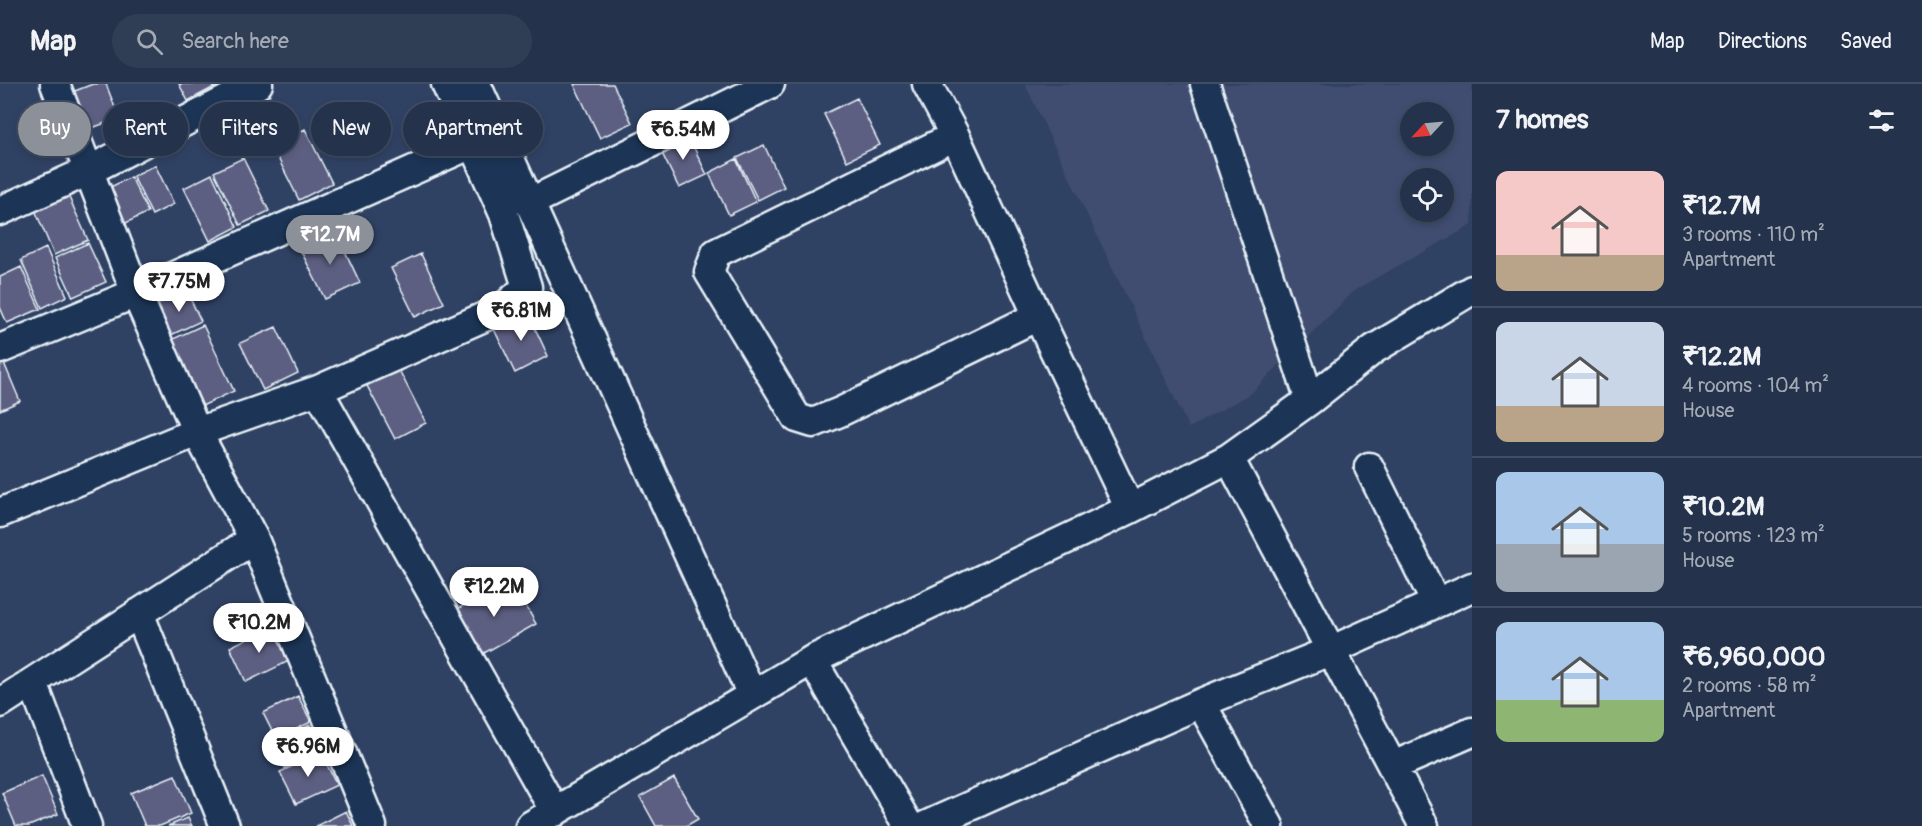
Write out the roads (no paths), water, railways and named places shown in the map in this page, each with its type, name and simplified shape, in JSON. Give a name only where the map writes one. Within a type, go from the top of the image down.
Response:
[{"type":"street","points":[[55,84],[136,293],[197,432],[254,538],[372,826]]},
{"type":"street","points":[[0,211],[88,171],[258,84]]},
{"type":"street","points":[[446,84],[454,102]]},
{"type":"street","points":[[476,84],[752,695]]},
{"type":"street","points":[[530,203],[770,84]]},
{"type":"street","points":[[927,84],[955,136],[1130,509]]},
{"type":"street","points":[[1205,84],[1310,400]]},
{"type":"street","points":[[955,136],[716,253],[709,272],[797,418],[813,423],[1038,316]]},
{"type":"street","points":[[0,349],[136,293],[445,156]]},
{"type":"street","points":[[0,513],[197,432],[318,390],[502,309],[527,287],[504,214],[477,156]]},
{"type":"street","points":[[530,826],[812,660],[1130,509],[1229,458],[1310,400],[1374,349],[1472,290]]},
{"type":"street","points":[[318,390],[555,812]]},
{"type":"street","points":[[1229,458],[1424,826]]},
{"type":"street","points":[[1369,467],[1436,603]]},
{"type":"street","points":[[0,703],[254,538]]},
{"type":"street","points":[[926,826],[1201,703],[1330,651],[1472,588]]},
{"type":"street","points":[[139,613],[225,826]]},
{"type":"street","points":[[812,660],[909,826]]},
{"type":"street","points":[[33,683],[87,826]]},
{"type":"street","points":[[1201,703],[1263,824]]},
{"type":"street","points":[[1393,766],[1472,732]]}]
